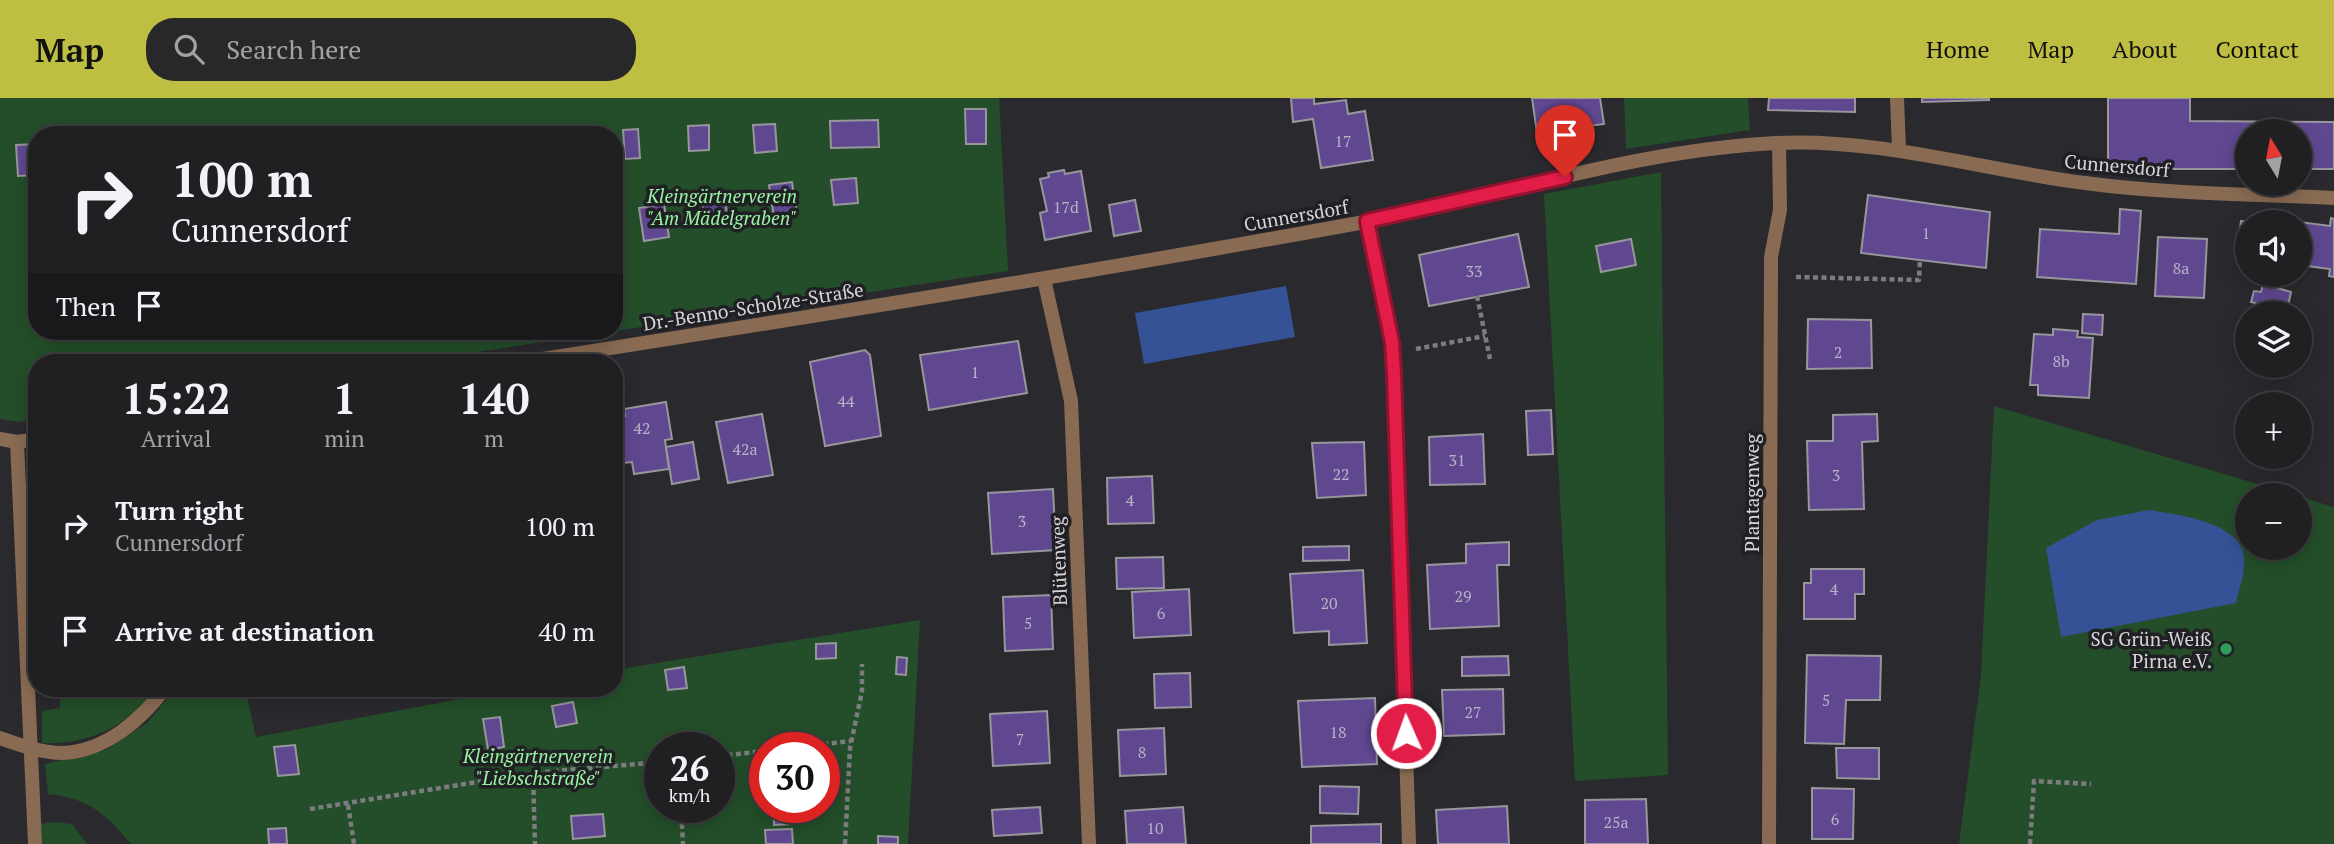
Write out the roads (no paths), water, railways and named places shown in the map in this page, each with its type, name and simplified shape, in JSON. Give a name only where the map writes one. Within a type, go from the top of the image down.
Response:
[{"type":"street","points":[[1897,98],[1899,149]]},
{"type":"street","name":"Cunnersdorf","points":[[907,302],[1367,221],[1618,165],[1727,147],[1779,143],[1832,143],[1899,149],[2016,174],[2092,184],[2334,198]]},
{"type":"street","name":"Plantagenweg","points":[[1769,844],[1771,277],[1780,210],[1779,143]]},
{"type":"street","points":[[1367,221],[1392,342],[1409,844]]},
{"type":"street","name":"Blütenweg","points":[[1044,279],[1071,401],[1089,844]]},
{"type":"street","name":"Dr.-Benno-Scholze-Straße","points":[[574,354],[907,302]]},
{"type":"street","points":[[0,439],[17,442],[28,440]]},
{"type":"street","points":[[17,442],[28,653]]},
{"type":"street","points":[[30,697],[34,844]]},
{"type":"street","points":[[0,738],[33,749],[65,753],[106,741],[145,715],[158,697]]},
{"type":"water","points":[[1286,286],[1295,337],[1144,364],[1135,313]]},
{"type":"water","points":[[2149,510],[2215,525],[2235,538],[2235,560],[2244,560],[2236,603],[2061,637],[2046,548],[2097,520]]},
{"type":"place","name":"SG Grün-Weiß Pirna e.V.","points":[[2226,649]]},
{"type":"park label","name":"Kleingärtnerverein \"Am Mädelgraben\"","points":[[722,206]]},
{"type":"park label","name":"Kleingärtnerverein \"Liebschstraße\"","points":[[538,766]]}]
